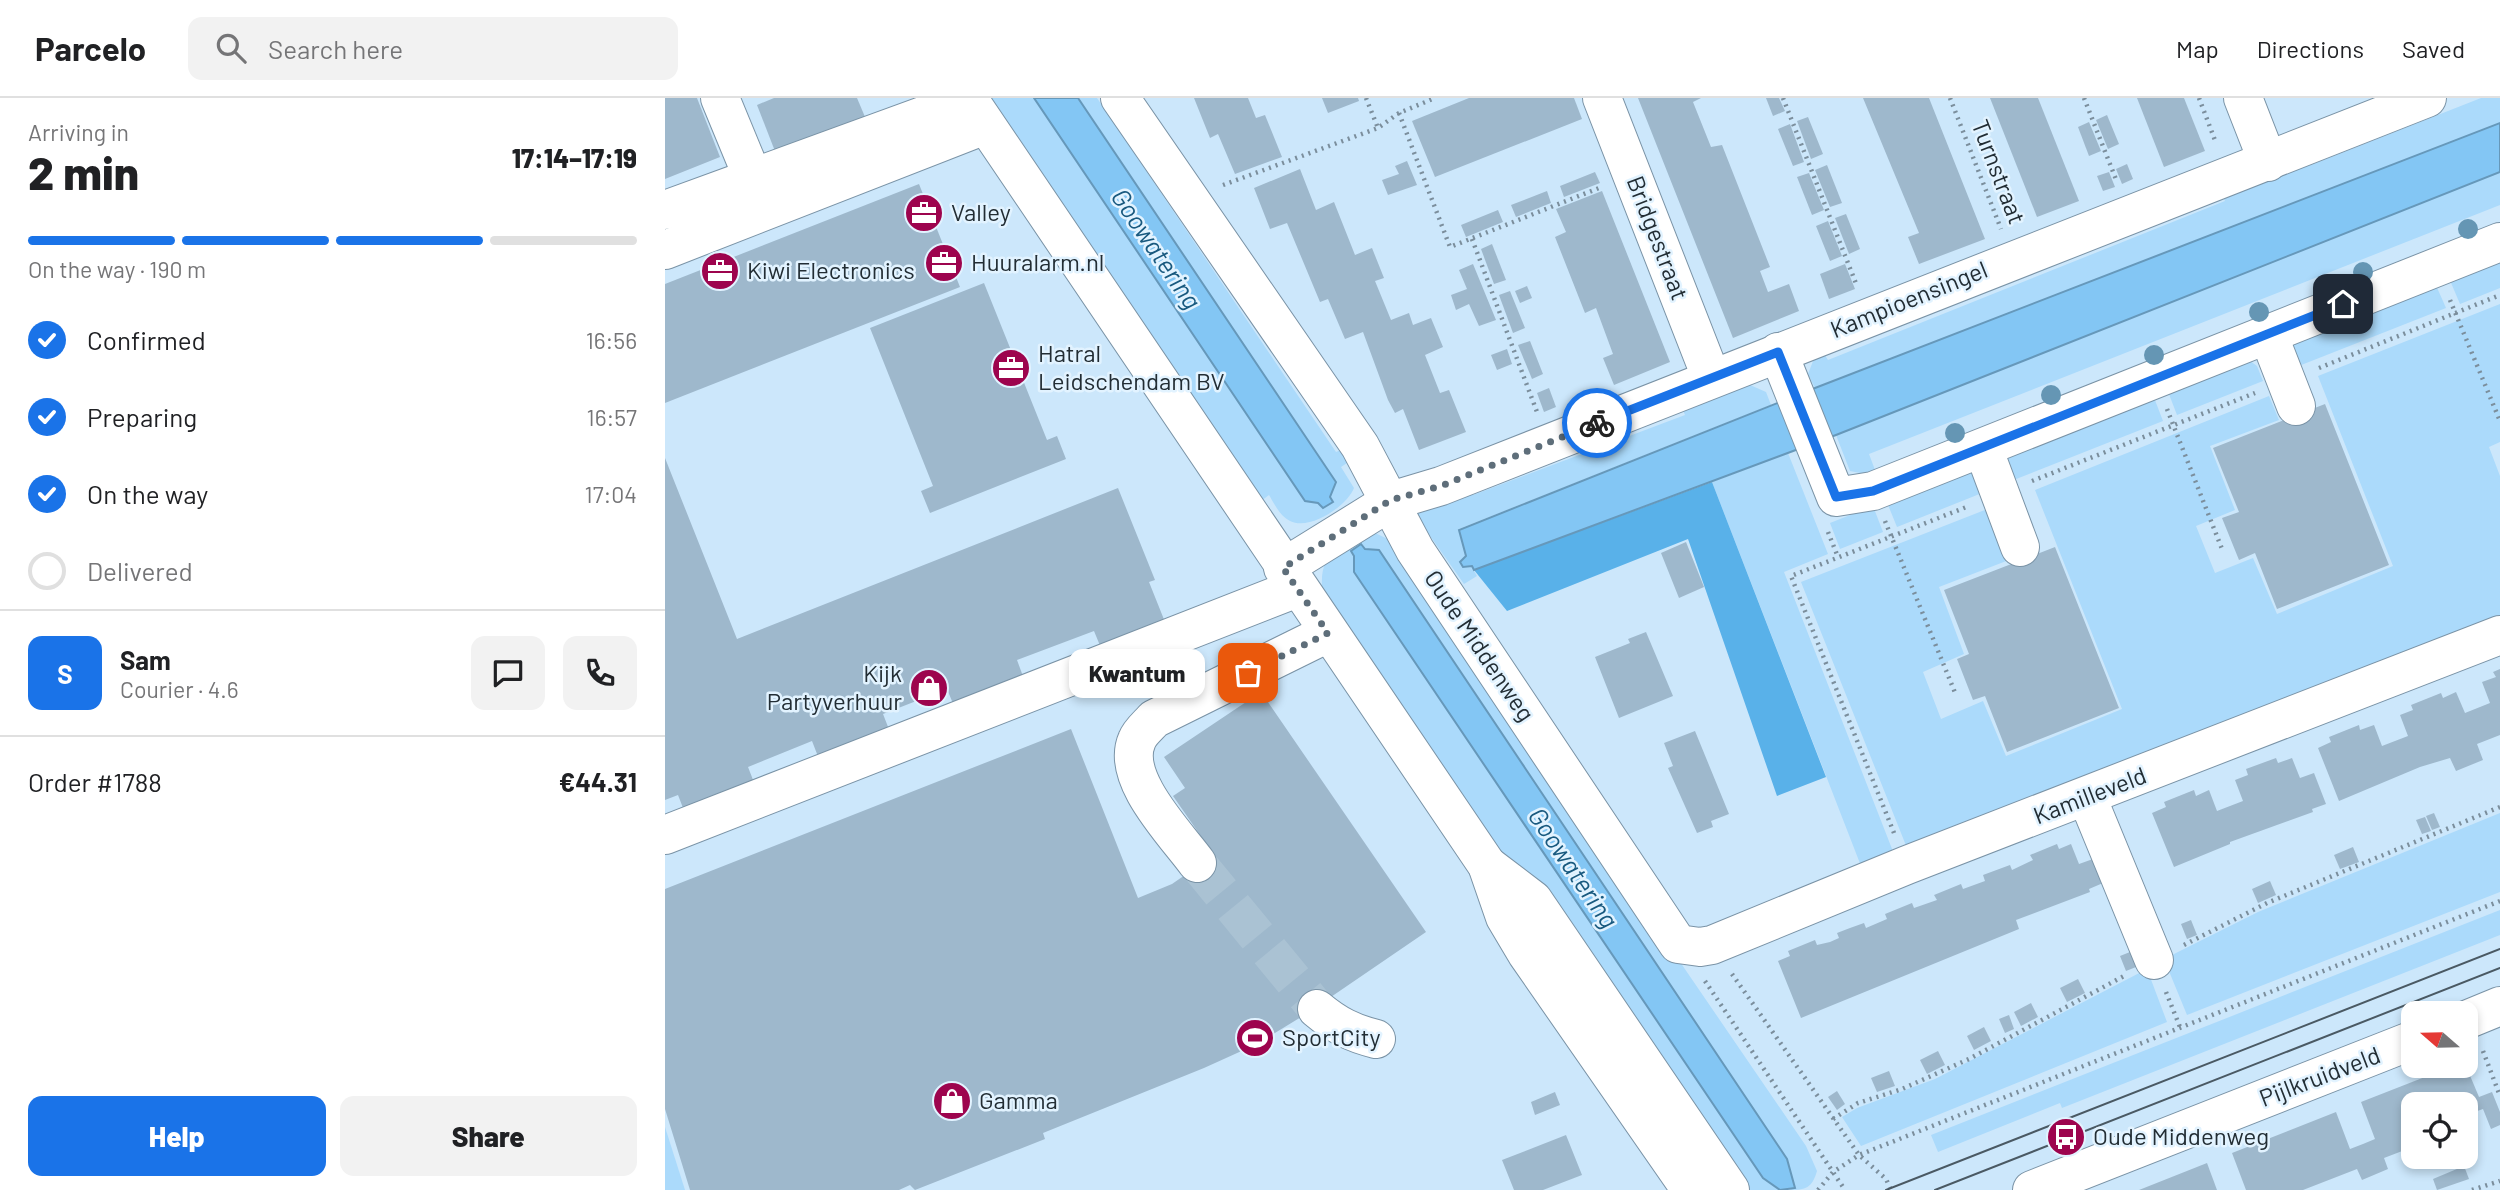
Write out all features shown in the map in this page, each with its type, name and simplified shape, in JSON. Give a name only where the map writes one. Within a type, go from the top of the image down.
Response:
[{"type":"street","points":[[720,98],[753,178]]},
{"type":"street","name":"Oude Middenweg","points":[[1120,98],[1360,446],[1391,500],[1415,550],[1678,944]]},
{"type":"street","name":"Bridgestraat","points":[[1602,98],[1711,377]]},
{"type":"street","points":[[2243,98],[2268,162]]},
{"type":"street","name":"Kampioensingel","points":[[665,835],[1290,578],[1391,500],[1441,486],[1711,377],[1783,367],[1869,317],[2427,98]]},
{"type":"street","points":[[665,210],[753,178],[974,107]]},
{"type":"street","points":[[665,250],[974,107]]},
{"type":"street","points":[[974,107],[1290,578],[1487,864],[1505,917],[1527,954],[1691,1190]]},
{"type":"street","points":[[1783,367],[1836,497],[1873,491],[2500,242]]},
{"type":"street","points":[[2269,334],[2291,394]]},
{"type":"street","points":[[1983,448],[2020,547]]},
{"type":"street","points":[[1197,863],[1140,785],[1132,763],[1137,738],[1154,719],[1328,633]]},
{"type":"street","name":"Kamilleveld","points":[[1678,944],[1700,947],[1712,945],[1907,865],[2500,635]]},
{"type":"street","points":[[2087,797],[2154,960]]},
{"type":"street","points":[[1487,864],[1532,900],[1730,1190]]},
{"type":"street","points":[[1317,1009],[1334,1024],[1353,1034],[1376,1039]]},
{"type":"street","name":"Pijlkruidveld","points":[[2032,1190],[2401,1045]]},
{"type":"path","points":[[1366,98],[1378,128]]},
{"type":"path","points":[[1216,187],[1378,128],[1399,113],[1435,98]]},
{"type":"path","points":[[1783,98],[1869,317]]},
{"type":"path","name":"Turnstraat","points":[[1950,98],[2013,259]]},
{"type":"path","points":[[2084,98],[2130,214]]},
{"type":"path","points":[[2199,98],[2229,177]]},
{"type":"path","points":[[1399,113],[1450,247],[1632,175]]},
{"type":"path","points":[[1472,239],[1548,443]]},
{"type":"path","points":[[2437,267],[2500,421]]},
{"type":"path","points":[[1897,840],[1791,576],[2173,425],[2291,394],[2455,313],[2500,295]]},
{"type":"path","points":[[2154,379],[2221,549]]},
{"type":"path","points":[[1873,491],[1956,695]]},
{"type":"path","points":[[1818,1190],[1833,1172],[1860,1155],[2500,901]]},
{"type":"path","points":[[1678,944],[1845,1190]]},
{"type":"path","points":[[2479,1015],[2500,1096]]},
{"type":"path","points":[[2472,1190],[2500,1181]]},
{"type":"shaded area","points":[[990,98],[1034,98],[1305,501],[1318,503],[1323,508],[1333,502],[1330,497],[1336,482],[1078,98],[1097,98],[1336,452],[1343,449],[1350,461],[1341,467],[1354,488],[1336,509],[1317,520],[1298,523],[1283,516],[1269,495],[1261,501]]},
{"type":"shaded area","points":[[2481,98],[2500,98],[2500,123],[1815,388],[1808,374],[1817,351],[1821,349],[1828,360],[2225,201],[2221,191],[2311,165]]},
{"type":"shaded area","points":[[2500,172],[2500,205],[1869,454],[1875,470],[1865,474],[1850,471],[1836,435]]},
{"type":"shaded area","points":[[2500,257],[2500,288],[2460,304],[2449,278]]},
{"type":"shaded area","points":[[2435,283],[2446,308],[2286,371],[2284,343]]},
{"type":"shaded area","points":[[2500,304],[2500,442],[2489,447],[2500,476],[2500,615],[1907,848],[1801,582],[1995,506],[2014,558],[1939,587],[1964,654],[1923,672],[1941,719],[1983,701],[2006,756],[2122,709],[2035,490],[2269,396],[2279,420],[2210,446],[2235,510],[2196,526],[2215,573],[2253,558],[2277,614],[2393,566],[2318,376]]},
{"type":"shaded area","points":[[2246,358],[2257,366],[2263,381],[2177,415],[2167,389]]},
{"type":"shaded area","points":[[1741,381],[1766,392],[1771,405],[1459,529],[1466,557],[1477,576],[1464,584],[1416,516],[1423,507],[1470,487],[1473,495],[1685,415],[1681,405]]},
{"type":"shaded area","points":[[2153,395],[2163,421],[2001,485],[2002,455]]},
{"type":"shaded area","points":[[1788,453],[1828,554],[1784,572],[1894,854],[1861,866],[1712,482]]},
{"type":"shaded area","points":[[1965,469],[1975,476],[1982,493],[1897,527],[1886,500]]},
{"type":"shaded area","points":[[1712,482],[1826,777],[1777,796],[1688,539],[1507,611],[1474,570]]},
{"type":"shaded area","points":[[1873,506],[1883,532],[1840,549],[1830,523]]},
{"type":"shaded area","points":[[1375,533],[1392,541],[1806,1146],[1817,1171],[1807,1187],[1789,1190],[1795,1187],[1787,1159],[1379,551],[1364,549],[1361,544],[1354,556],[1354,572],[1763,1178],[1780,1190],[1742,1190],[1498,855],[1322,586],[1322,573],[1330,556],[1345,545]]},
{"type":"shaded area","points":[[2500,813],[2500,892],[2187,1015],[2164,959],[2258,912]]},
{"type":"shaded area","points":[[2500,910],[2500,935],[2062,1108],[2060,1103],[1938,1152],[1931,1135]]},
{"type":"shaded area","points":[[2147,969],[2167,1022],[1861,1146],[1842,1117],[1857,1108],[1935,1079]]},
{"type":"shaded area","points":[[665,1127],[685,1190],[665,1190]]},
{"type":"water","name":"Goowatering","points":[[1034,98],[1078,98],[1336,482],[1330,497],[1333,502],[1323,508],[1318,503],[1305,501]]},
{"type":"water","points":[[2500,123],[2500,172],[1836,435],[1474,570],[1472,566],[1463,567],[1460,562],[1466,556],[1459,530],[1815,388]]},
{"type":"water","name":"Goowatering","points":[[1361,544],[1365,549],[1379,550],[1787,1159],[1795,1188],[1780,1190],[1763,1178],[1354,572],[1354,556],[1351,551]]},
{"type":"building","points":[[665,98],[697,98],[720,157],[665,179]]},
{"type":"building","points":[[774,98],[857,98],[868,124],[778,159],[757,105]]},
{"type":"building","points":[[1194,98],[1248,98],[1256,118],[1265,115],[1282,157],[1235,174],[1218,134],[1210,138]]},
{"type":"building","points":[[1322,98],[1358,98],[1359,101],[1328,113]]},
{"type":"building","points":[[1469,98],[1574,98],[1582,119],[1435,177],[1412,121]]},
{"type":"building","points":[[1638,98],[1701,98],[1693,102],[1711,147],[1722,145],[1770,267],[1760,271],[1768,292],[1789,284],[1799,311],[1733,338]]},
{"type":"building","points":[[1766,98],[1779,98],[1785,111],[1773,116]]},
{"type":"building","points":[[1863,98],[1929,98],[1985,239],[1919,264],[1908,237],[1919,233]]},
{"type":"building","points":[[1990,98],[2038,98],[2079,201],[2037,217]]},
{"type":"building","points":[[2137,98],[2184,98],[2205,151],[2164,167]]},
{"type":"building","points":[[2107,115],[2119,144],[2108,149],[2096,120]]},
{"type":"building","points":[[1808,117],[1823,154],[1811,159],[1797,121]]},
{"type":"building","points":[[2089,122],[2101,151],[2089,156],[2078,127]]},
{"type":"building","points":[[1790,124],[1804,162],[1793,166],[1778,129]]},
{"type":"building","points":[[1407,161],[1417,185],[1388,195],[1382,180],[1399,174],[1395,166]]},
{"type":"building","points":[[2127,164],[2133,179],[2122,184],[2116,169]]},
{"type":"building","points":[[1827,165],[1842,203],[1830,207],[1815,170]]},
{"type":"building","points":[[1300,169],[1316,210],[1334,202],[1355,255],[1372,248],[1384,278],[1375,281],[1391,320],[1409,313],[1413,325],[1431,318],[1443,347],[1425,355],[1440,393],[1449,390],[1466,432],[1419,450],[1403,409],[1395,413],[1388,400],[1363,332],[1345,339],[1328,299],[1320,302],[1287,223],[1270,229],[1254,188]]},
{"type":"building","points":[[1595,172],[1600,183],[1564,197],[1560,186]]},
{"type":"building","points":[[2109,172],[2115,187],[2103,191],[2097,176]]},
{"type":"building","points":[[1809,173],[1824,210],[1812,215],[1797,177]]},
{"type":"building","points":[[919,184],[960,287],[665,403],[665,284]]},
{"type":"building","points":[[1547,191],[1551,203],[1516,217],[1511,205]]},
{"type":"building","points":[[1602,191],[1670,362],[1614,385],[1603,358],[1613,354],[1596,308],[1585,313],[1555,237],[1566,232],[1556,209]]},
{"type":"building","points":[[1498,210],[1503,222],[1466,237],[1461,225]]},
{"type":"building","points":[[1846,214],[1860,249],[1849,254],[1835,218]]},
{"type":"building","points":[[1828,221],[1842,256],[1830,261],[1816,226]]},
{"type":"building","points":[[1492,244],[1506,280],[1494,284],[1481,249]]},
{"type":"building","points":[[1473,264],[1496,320],[1479,326],[1469,304],[1456,310],[1451,295],[1467,289],[1459,270]]},
{"type":"building","points":[[1845,264],[1855,289],[1829,299],[1820,274]]},
{"type":"building","points":[[984,283],[1047,440],[1057,436],[1066,459],[930,513],[921,491],[933,486],[870,328]]},
{"type":"building","points":[[1527,286],[1532,298],[1520,303],[1515,291]]},
{"type":"building","points":[[1510,291],[1525,328],[1513,333],[1499,295]]},
{"type":"building","points":[[1530,341],[1543,374],[1532,379],[1518,345]]},
{"type":"building","points":[[1507,349],[1512,364],[1497,370],[1491,355]]},
{"type":"building","points":[[1549,388],[1556,407],[1544,412],[1537,393]]},
{"type":"building","points":[[2325,404],[2389,565],[2277,609],[2255,553],[2239,560],[2222,518],[2239,512],[2213,448]]},
{"type":"building","points":[[665,458],[737,639],[1118,488],[1155,580],[1149,582],[1165,622],[1101,648],[1094,631],[1017,660],[1024,679],[954,706],[947,689],[883,714],[890,732],[819,759],[812,741],[748,767],[755,785],[685,813],[678,795],[665,800]]},
{"type":"building","points":[[1686,542],[1704,587],[1679,598],[1661,553]]},
{"type":"building","points":[[2055,547],[2119,708],[2007,752],[1985,696],[1973,700],[1957,659],[1969,654],[1944,590]]},
{"type":"building","points":[[1646,632],[1673,696],[1619,718],[1595,657],[1630,643],[1628,639]]},
{"type":"building","points":[[2500,669],[2500,735],[2477,744],[2483,760],[2456,771],[2450,758],[2420,767],[2339,801],[2318,748],[2331,742],[2329,737],[2359,725],[2360,730],[2374,725],[2382,746],[2408,736],[2400,715],[2413,710],[2411,705],[2441,693],[2443,698],[2456,692],[2465,713],[2490,703],[2482,682],[2496,677],[2493,672]]},
{"type":"building","points":[[1261,692],[1426,932],[1257,1044],[1043,1133],[1045,1139],[915,1190],[910,1185],[899,1190],[690,1190],[665,1109],[665,889],[1071,729],[1138,898],[1172,884],[1214,855],[1173,796],[1185,788],[1164,757]]},
{"type":"building","points":[[1695,731],[1729,814],[1711,821],[1713,827],[1697,833],[1668,768],[1673,766],[1664,743]]},
{"type":"building","points":[[2276,758],[2278,763],[2292,758],[2300,778],[2314,773],[2326,804],[2312,809],[2313,812],[2230,842],[2174,867],[2152,813],[2166,807],[2164,802],[2194,790],[2196,796],[2209,790],[2217,811],[2243,801],[2235,780],[2248,775],[2246,769]]},
{"type":"building","points":[[2434,813],[2440,827],[2432,830],[2426,816]]},
{"type":"building","points":[[2425,817],[2431,831],[2422,834],[2416,820]]},
{"type":"building","points":[[2057,844],[2059,849],[2071,844],[2079,864],[2093,859],[2103,883],[2089,889],[2090,892],[2016,920],[2019,929],[1801,1018],[1778,961],[1790,956],[1788,951],[1815,940],[1817,945],[1830,942],[1839,938],[1837,933],[1864,923],[1866,928],[1887,919],[1885,914],[1912,903],[1914,908],[1937,900],[1934,895],[1961,884],[1963,889],[1985,881],[1983,875],[2010,865],[2012,870],[2033,860],[2030,855]]},
{"type":"building","points":[[2353,847],[2359,862],[2340,869],[2334,855]]},
{"type":"building","points":[[2270,881],[2276,895],[2258,903],[2252,889]]},
{"type":"building","points":[[2191,920],[2197,935],[2187,939],[2181,924]]},
{"type":"building","points":[[2130,952],[2136,967],[2126,971],[2120,956]]},
{"type":"building","points":[[2078,979],[2085,993],[2067,1002],[2060,988]]},
{"type":"building","points":[[2031,1003],[2038,1017],[2021,1026],[2014,1012]]},
{"type":"building","points":[[2009,1015],[2014,1029],[2005,1033],[1999,1019]]},
{"type":"building","points":[[1984,1027],[1991,1041],[1974,1050],[1967,1036]]},
{"type":"building","points":[[1938,1051],[1945,1065],[1927,1074],[1920,1060]]},
{"type":"building","points":[[1889,1071],[1895,1086],[1877,1092],[1871,1078]]},
{"type":"building","points":[[2422,1078],[2471,1078],[2477,1092],[2401,1092],[2401,1151],[2384,1158],[2388,1169],[2362,1180],[2357,1169],[2303,1190],[2246,1190],[2232,1153],[2336,1112],[2350,1149],[2375,1139],[2361,1102]]},
{"type":"building","points":[[1837,1091],[1845,1104],[1837,1110],[1828,1097]]},
{"type":"building","points":[[1555,1092],[1560,1105],[1535,1115],[1531,1102]]},
{"type":"building","points":[[2492,1092],[2500,1112],[2500,1125],[2491,1129],[2483,1109],[2478,1111],[2478,1095],[2479,1097]]},
{"type":"building","points":[[1566,1135],[1582,1175],[1543,1190],[1514,1190],[1502,1160]]},
{"type":"building","points":[[2207,1163],[2217,1190],[2139,1190]]},
{"type":"building","points":[[2457,1169],[2465,1169],[2469,1179],[2437,1190],[2433,1179]]},
{"type":"tunnel","points":[[1197,863],[1317,1009]]},
{"type":"tram line","points":[[1886,1190],[2500,949]]},
{"type":"tram line","points":[[1935,1190],[2500,968]]},
{"type":"way so far","points":[[1248,673],[1328,633],[1283,568],[1391,500],[1441,486],[1597,423]]},
{"type":"place","name":"Valley","points":[[924,213]]},
{"type":"place","name":"Huuralarm.nl","points":[[944,263]]},
{"type":"place","name":"Kiwi Electronics","points":[[720,271]]},
{"type":"place","name":"Hatral Leidschendam BV","points":[[1011,368]]},
{"type":"place","name":"Kwantum","points":[[1248,673]]},
{"type":"place","name":"Kijk Partyverhuur","points":[[929,688]]},
{"type":"place","name":"SportCity","points":[[1255,1038]]},
{"type":"place","name":"Gamma","points":[[952,1101]]},
{"type":"place","name":"Oude Middenweg","points":[[2066,1137]]},
{"type":"route","points":[[1597,423],[1778,352],[1836,497],[1873,491],[2343,304]]}]
